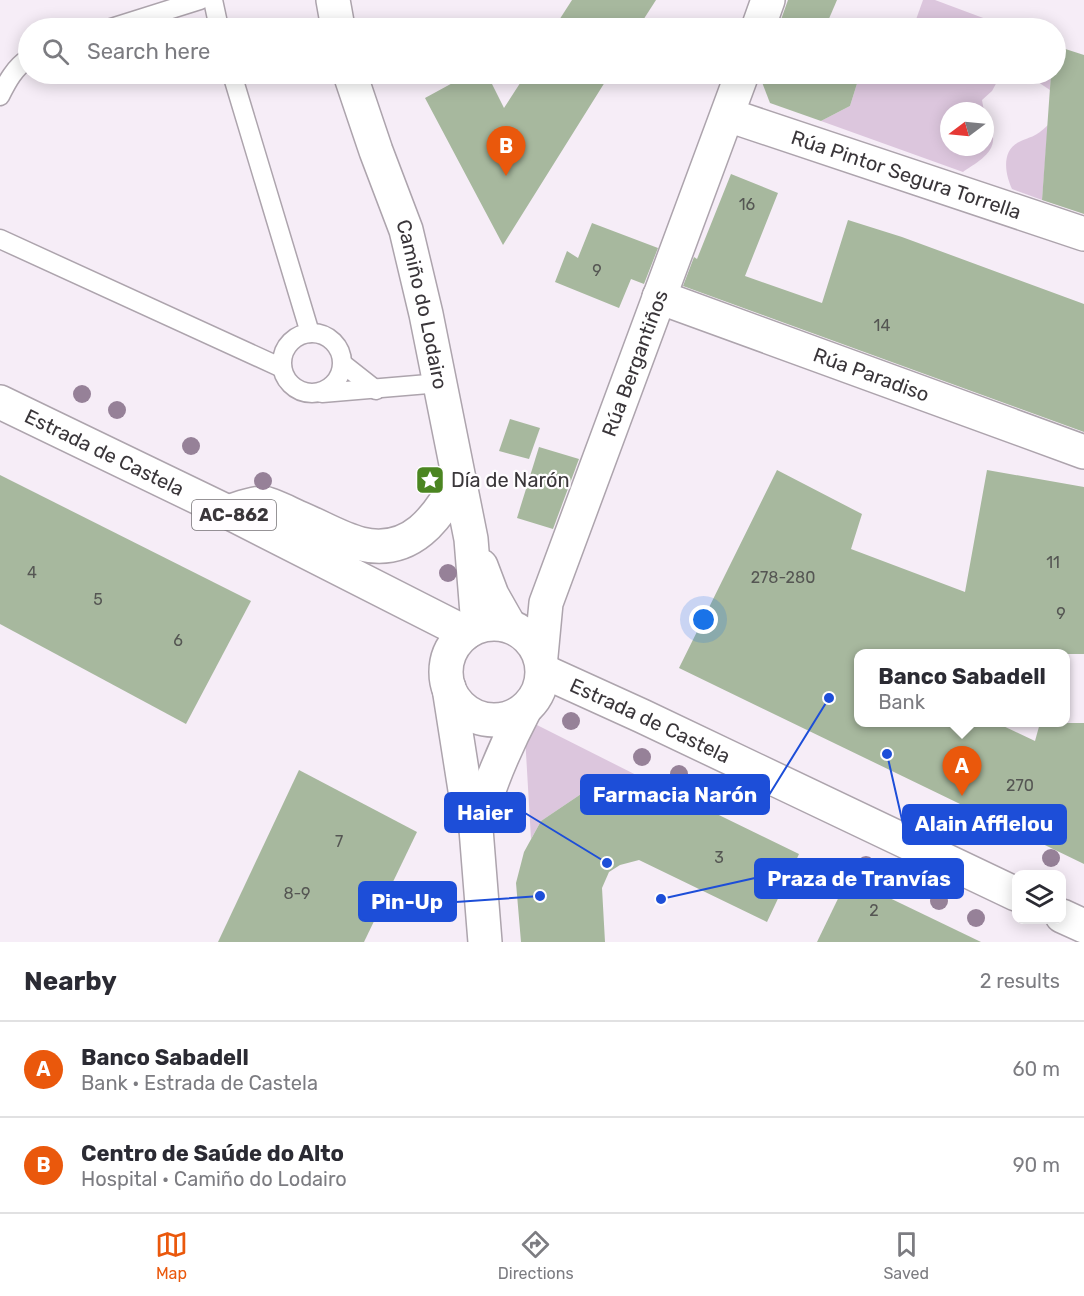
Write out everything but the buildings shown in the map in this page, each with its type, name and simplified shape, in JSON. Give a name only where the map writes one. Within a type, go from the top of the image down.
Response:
[{"type":"street","points":[[333,0],[336,18]]},
{"type":"street","points":[[762,18],[768,0]]},
{"type":"street","name":"Camiño do Lodairo","points":[[353,84],[406,230],[426,314],[471,539],[484,628]]},
{"type":"street","name":"Rúa Bergantiños","points":[[542,664],[546,603],[739,84]]},
{"type":"street","name":"Rúa Pintor Segura Torrella","points":[[728,115],[1084,234]]},
{"type":"street","name":"Rúa Paradiso","points":[[659,297],[1084,452]]},
{"type":"street","name":"Estrada de Castela","points":[[0,402],[228,512],[484,628]]},
{"type":"street","points":[[228,512],[264,503],[360,543],[379,547],[410,539],[434,520],[459,479]]},
{"type":"street","points":[[449,688],[456,702],[467,713],[481,719],[496,721],[511,718],[524,711],[535,700],[541,686],[542,664],[534,643],[522,632],[484,628],[455,644],[448,657],[446,673],[465,790],[476,829],[485,942]]},
{"type":"street","name":"Estrada de Castela","points":[[542,664],[642,716],[1012,892]]},
{"type":"street","points":[[476,829],[486,795],[505,748],[524,711]]},
{"type":"street","points":[[1066,918],[1084,927]]},
{"type":"lane","points":[[143,18],[200,0]]},
{"type":"lane","points":[[213,0],[217,18]]},
{"type":"lane","points":[[0,96],[8,79],[18,68]]},
{"type":"lane","points":[[235,84],[310,333]]},
{"type":"lane","points":[[0,239],[282,368]]},
{"type":"lane","points":[[319,393],[336,383],[343,364],[341,354],[329,338],[320,334],[300,335],[291,341],[282,358],[282,368],[291,386],[309,394],[440,383]]},
{"type":"lane","points":[[343,364],[376,390]]},
{"type":"shaded area","points":[[923,0],[935,0],[983,18],[917,18]]},
{"type":"shaded area","points":[[857,84],[996,84],[982,102],[940,102],[940,156],[984,156],[963,172],[821,121],[850,106]]},
{"type":"shaded area","points":[[1041,84],[1050,84],[1050,90]]},
{"type":"shaded area","points":[[1048,125],[1042,200],[1012,189],[1006,163],[1013,146],[1037,134]]},
{"type":"shaded area","points":[[535,724],[674,794],[634,787],[584,792],[541,821],[531,839],[525,736]]},
{"type":"place","name":"Centro de Saúde do Alto","points":[[506,176]]},
{"type":"place","name":"Día de Narón","points":[[430,480]]},
{"type":"place","name":"Farmacia Narón","points":[[829,698]]},
{"type":"place","name":"Alain Afflelou","points":[[887,754]]},
{"type":"place","name":"Banco Sabadell","points":[[962,796]]},
{"type":"place","name":"Haier","points":[[607,863]]},
{"type":"place","name":"Pin-Up","points":[[540,896]]},
{"type":"place","name":"Praza de Tranvías","points":[[661,899]]}]
